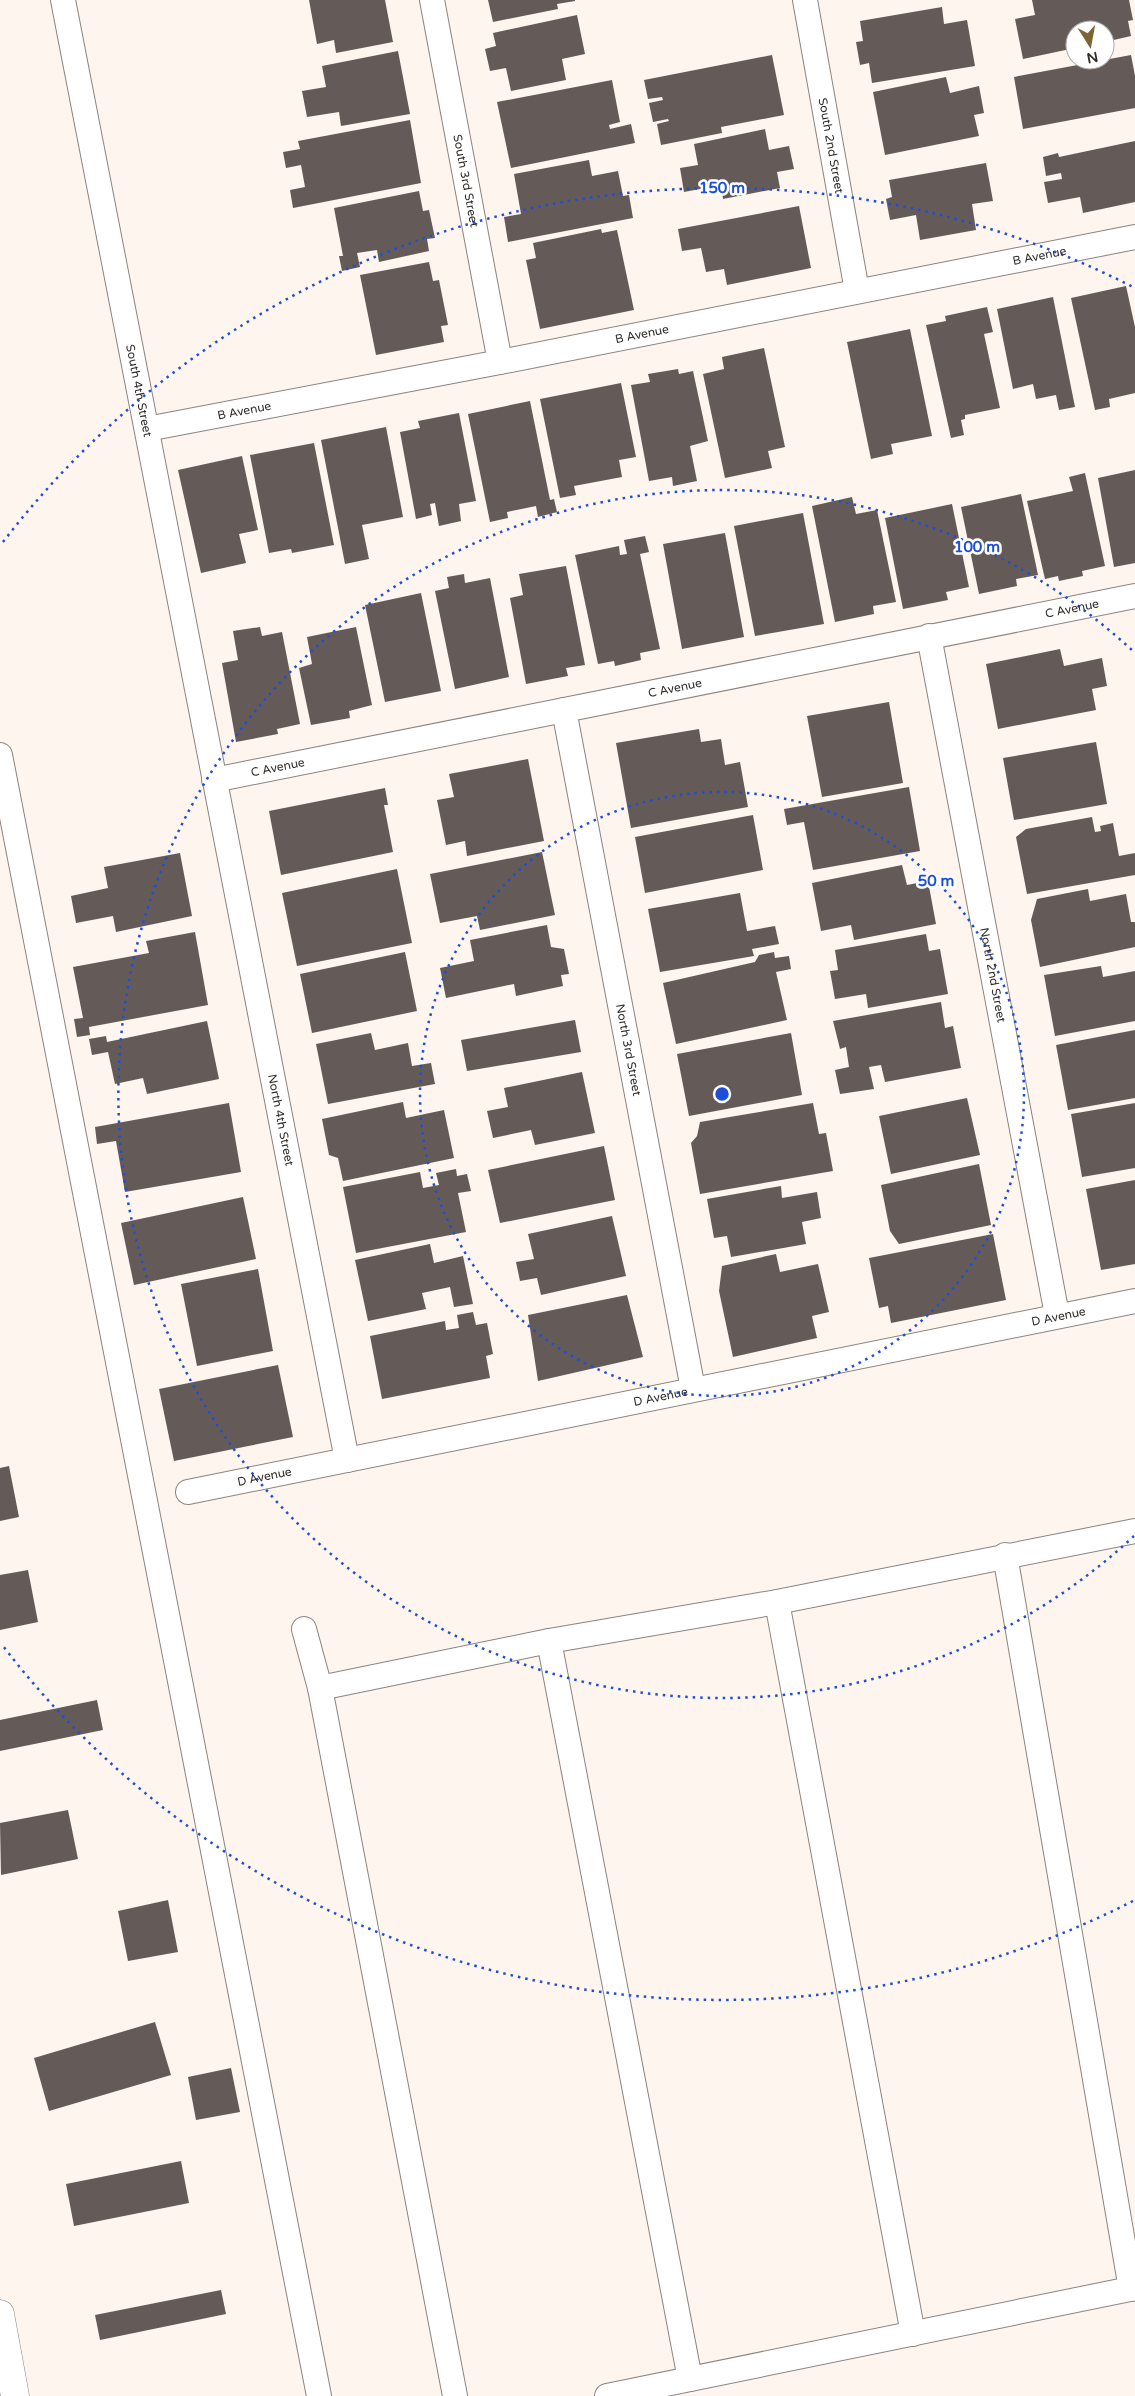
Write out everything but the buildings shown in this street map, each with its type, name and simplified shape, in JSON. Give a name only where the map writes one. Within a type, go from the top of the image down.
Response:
[{"type":"street","points":[[0,2314],[15,2396]]},
{"type":"lane","name":"South 4th Street","points":[[63,0],[214,780]]},
{"type":"lane","name":"South 3rd Street","points":[[432,0],[500,362]]},
{"type":"lane","name":"South 2nd Street","points":[[805,0],[857,291]]},
{"type":"lane","name":"B Avenue","points":[[147,429],[500,362],[1135,237]]},
{"type":"lane","name":"C Avenue","points":[[214,780],[1135,596]]},
{"type":"lane","name":"North 2nd Street","points":[[929,636],[1057,1315]]},
{"type":"lane","name":"North 3rd Street","points":[[564,710],[693,1389]]},
{"type":"lane","points":[[0,754],[319,2396]]},
{"type":"lane","name":"North 4th Street","points":[[214,780],[347,1460]]},
{"type":"lane","name":"D Avenue","points":[[188,1492],[1057,1315],[1135,1301]]},
{"type":"lane","points":[[320,1688],[549,1641],[777,1602],[1005,1555],[1135,1531]]},
{"type":"lane","points":[[607,2396],[1133,2288],[1005,1555]]},
{"type":"lane","points":[[777,1602],[913,2334]]},
{"type":"lane","points":[[304,1629],[320,1688],[455,2396]]},
{"type":"lane","points":[[549,1641],[690,2379]]}]
